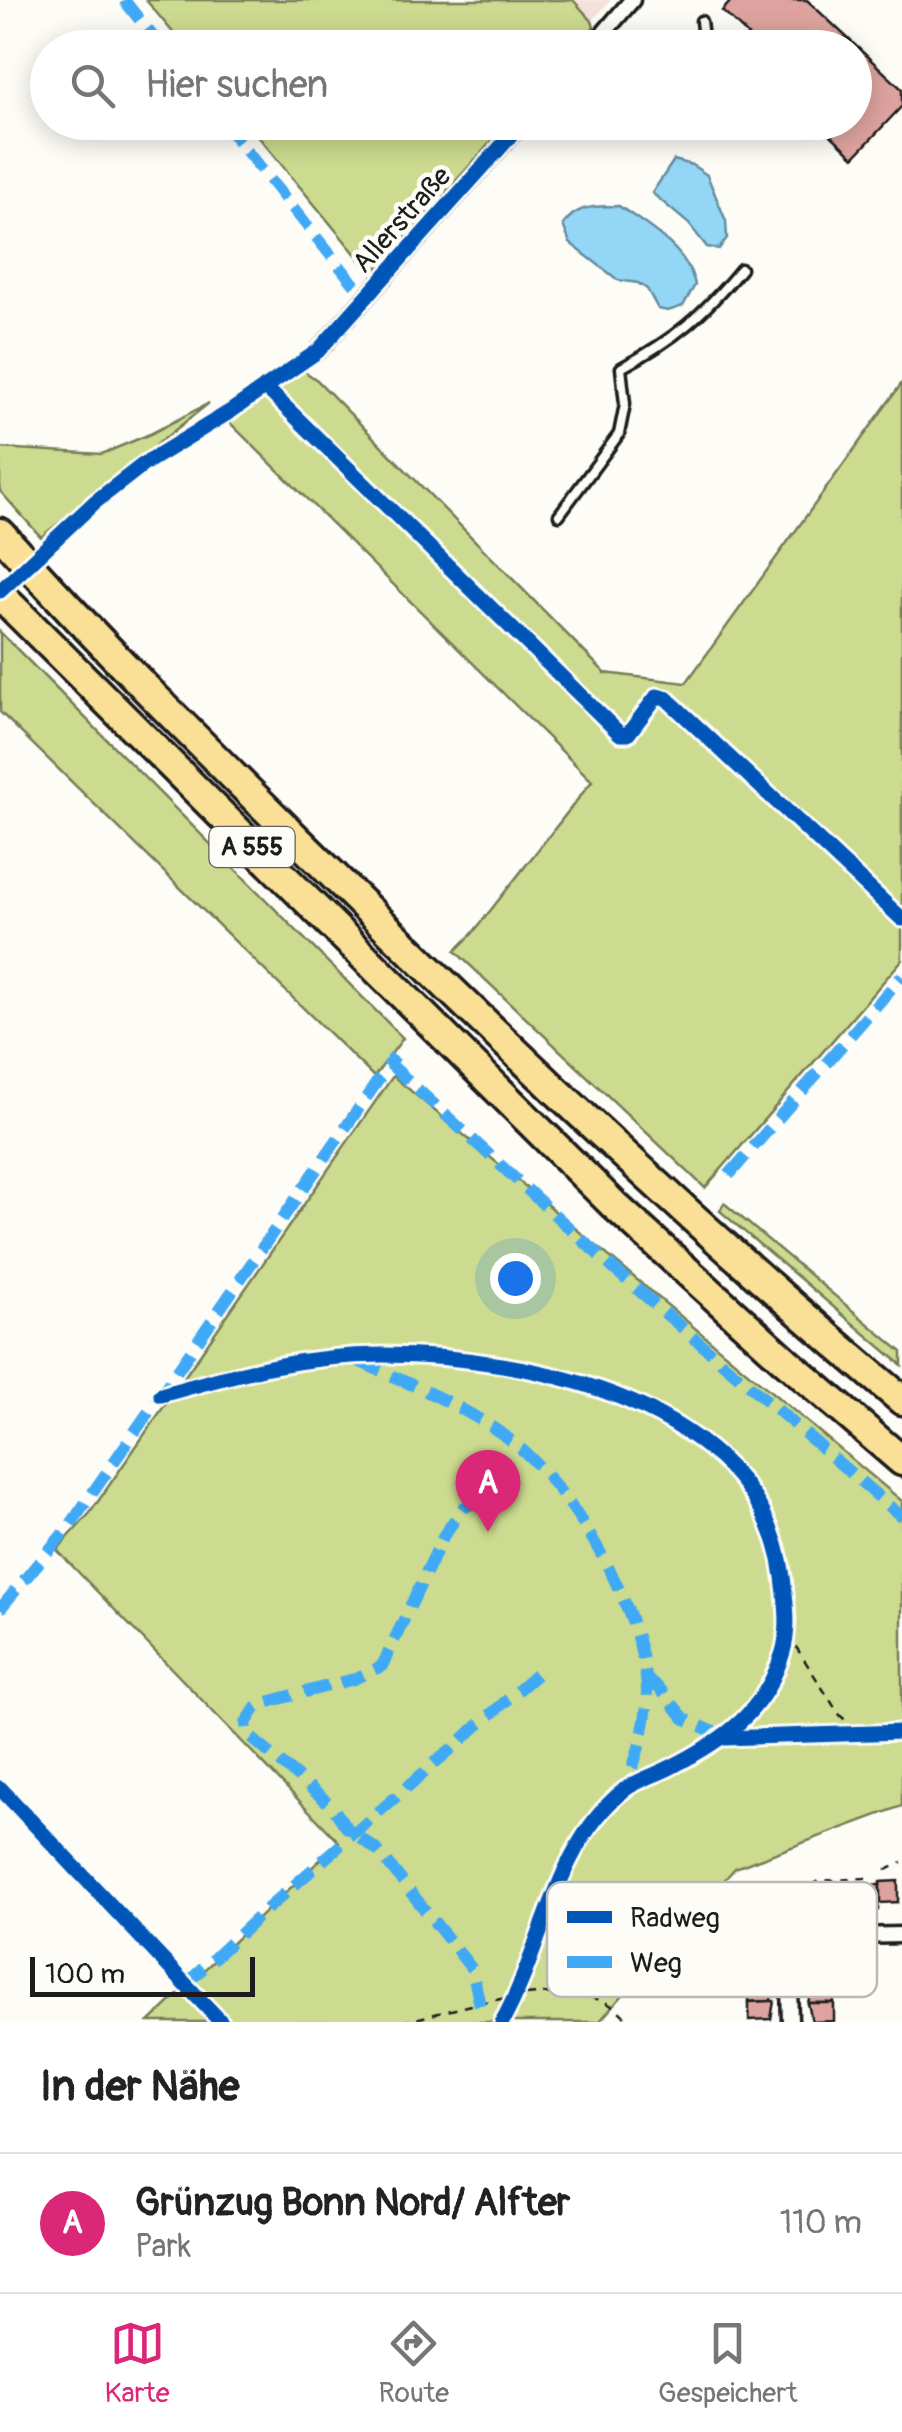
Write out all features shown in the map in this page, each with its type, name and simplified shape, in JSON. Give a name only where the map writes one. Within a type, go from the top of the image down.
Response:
[{"type":"highway","name":"A 555","points":[[5,538],[160,704],[500,1040],[821,1332],[902,1400]]},
{"type":"highway","name":"A 555","points":[[0,594],[614,1205],[902,1461]]},
{"type":"street","points":[[606,30],[632,0]]},
{"type":"street","name":"Allerstraße","points":[[318,351],[507,140]]},
{"type":"street","points":[[877,1935],[902,1935]]},
{"type":"street","points":[[789,1997],[790,2022]]},
{"type":"lane","points":[[700,20],[701,30]]},
{"type":"lane","points":[[559,515],[620,434],[625,404],[621,368],[666,344],[708,309],[741,269]]},
{"type":"path","points":[[787,1633],[839,1714],[859,1734]]},
{"type":"path","points":[[886,1870],[902,1863]]},
{"type":"path","points":[[817,1882],[873,1874]]},
{"type":"path","points":[[402,2022],[517,1996],[547,1994]]},
{"type":"path","points":[[589,1997],[611,2003],[629,2022]]},
{"type":"shaded area","points":[[573,0],[611,0],[592,21]]},
{"type":"green space","points":[[146,0],[573,0],[594,27],[591,30],[171,30]]},
{"type":"green space","points":[[261,140],[493,140],[372,274]]},
{"type":"green space","points":[[301,369],[317,380],[605,673],[686,683],[902,383],[902,960],[705,1188],[455,951],[592,781],[226,419]]},
{"type":"green space","points":[[209,403],[41,537],[0,491],[0,448],[102,454]]},
{"type":"green space","points":[[0,632],[403,1038],[374,1077],[0,712]]},
{"type":"green space","points":[[393,1076],[902,1501],[902,1806],[735,1868],[723,1882],[547,1882],[547,1997],[621,1997],[599,2022],[149,2022],[339,1842],[57,1550],[90,1513]]},
{"type":"green space","points":[[724,1203],[902,1352],[902,1365],[720,1211]]},
{"type":"water","points":[[674,160],[707,175],[726,221],[727,238],[719,249],[707,247],[689,224],[652,193]]},
{"type":"water","points":[[619,206],[664,239],[684,260],[695,285],[683,306],[668,311],[658,309],[647,289],[638,283],[618,280],[570,243],[563,225],[575,213],[587,208]]},
{"type":"building","points":[[732,0],[807,0],[839,30],[743,30],[722,11]]},
{"type":"building","points":[[872,61],[902,89],[902,106],[872,138]]},
{"type":"building","points":[[836,140],[870,140],[854,157]]},
{"type":"building","points":[[898,1881],[898,1902],[880,1903],[880,1882]]},
{"type":"building","points":[[749,1997],[771,1997],[771,2001],[749,2002]]},
{"type":"building","points":[[809,1997],[834,1997],[834,2003],[808,2003]]},
{"type":"building","points":[[774,2001],[771,2019],[749,2020],[749,2002]]},
{"type":"building","points":[[808,2003],[834,2003],[834,2021],[812,2022]]},
{"type":"marked path","points":[[124,0],[148,30]]},
{"type":"marked path","points":[[238,140],[367,295]]},
{"type":"marked path","points":[[729,1175],[902,976]]},
{"type":"marked path","points":[[0,1609],[71,1524],[395,1056]]},
{"type":"marked path","points":[[390,1064],[615,1270],[902,1517]]},
{"type":"marked path","points":[[358,1361],[441,1399],[501,1433],[540,1468],[582,1522],[617,1585],[646,1678],[645,1721],[625,1789]]},
{"type":"marked path","points":[[480,2005],[472,1969],[378,1851],[346,1827],[332,1806],[254,1740],[247,1733],[246,1723],[264,1703],[354,1679],[382,1666],[444,1535],[463,1508],[498,1491]]},
{"type":"marked path","points":[[185,1985],[544,1668]]},
{"type":"marked path","points":[[646,1678],[685,1719],[727,1738]]},
{"type":"cycle path","points":[[0,591],[95,502],[144,464],[318,351],[507,140]]},
{"type":"cycle path","points":[[265,387],[620,734],[628,734],[657,696],[666,698],[902,919]]},
{"type":"cycle path","points":[[161,1395],[244,1373],[325,1358],[441,1357],[503,1365],[567,1379],[629,1401],[685,1430],[731,1469],[765,1518],[783,1577],[787,1624],[775,1673],[754,1708],[725,1735],[624,1790],[582,1839],[560,1882]]},
{"type":"cycle path","points":[[725,1738],[902,1732]]},
{"type":"cycle path","points":[[0,1788],[221,2022]]},
{"type":"cycle path","points":[[502,2022],[547,1912]]},
{"type":"place","name":"Grünzug Bonn Nord/ Alfter","points":[[488,1532]]}]
